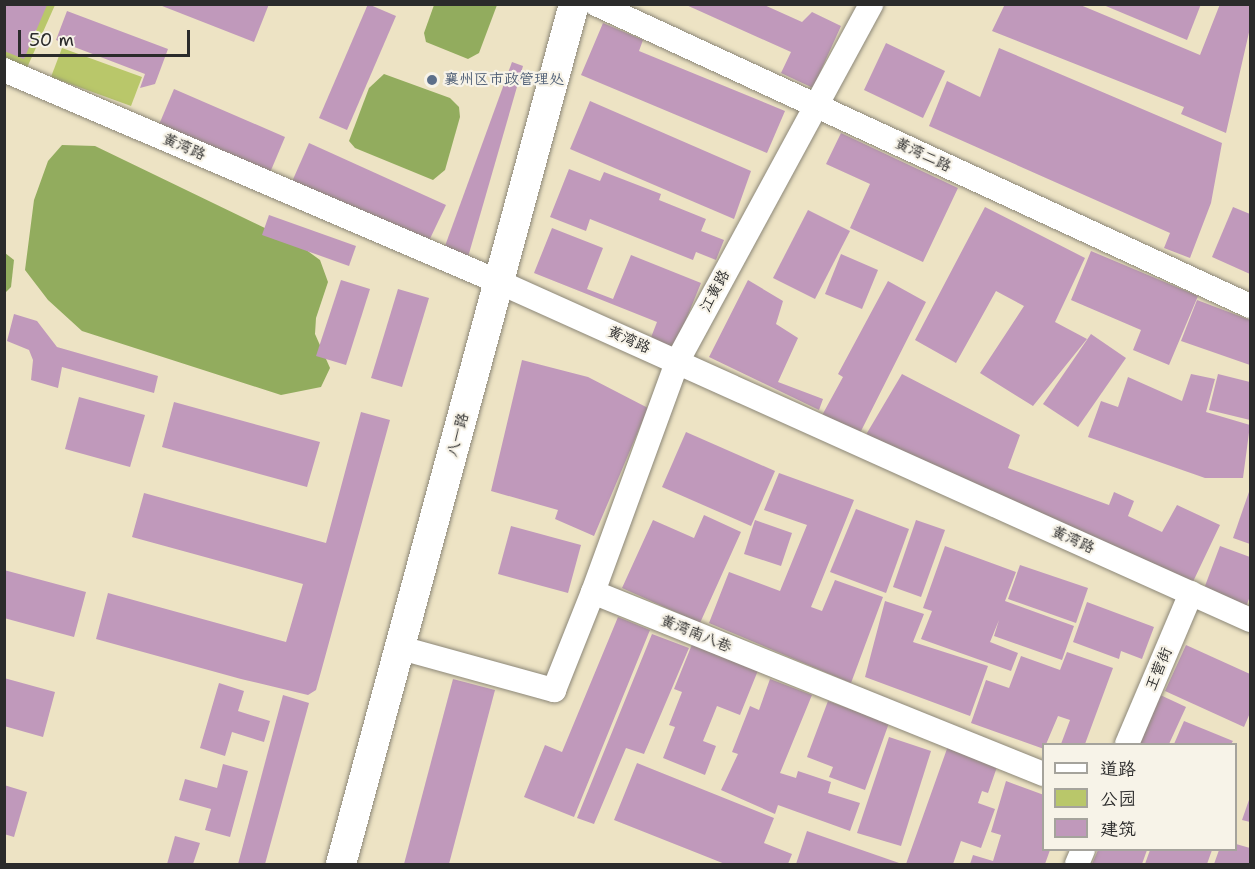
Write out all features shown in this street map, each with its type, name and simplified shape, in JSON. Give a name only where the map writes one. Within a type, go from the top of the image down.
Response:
[{"type":"street","name":"八一路","points":[[341,864],[574,4]]},
{"type":"street","name":"黄湾二路","points":[[596,4],[1251,306]]},
{"type":"street","name":"江黄路","points":[[593,592],[677,362],[814,105],[871,4]]},
{"type":"street","name":"黄湾路","points":[[4,70],[499,282],[1251,620]]},
{"type":"street","points":[[401,648],[554,690],[593,592]]},
{"type":"street","name":"黄湾南八巷","points":[[593,592],[1042,773]]},
{"type":"street","name":"王营街","points":[[1127,743],[1191,593]]},
{"type":"green space","points":[[4,5],[55,5],[26,70],[5,61]]},
{"type":"green space","points":[[434,5],[497,5],[479,53],[468,59],[426,42],[424,33]]},
{"type":"green space","points":[[62,48],[142,77],[131,106],[51,77]]},
{"type":"green space","points":[[384,74],[450,98],[459,107],[460,117],[445,170],[433,180],[355,148],[349,141],[369,88]]},
{"type":"green space","points":[[62,145],[95,146],[298,244],[320,260],[328,282],[316,318],[315,334],[330,368],[321,387],[281,395],[82,331],[48,300],[25,270],[34,200],[48,161]]},
{"type":"green space","points":[[5,253],[14,260],[11,287],[5,293]]},
{"type":"building","points":[[157,4],[269,4],[254,42]]},
{"type":"building","points":[[368,4],[396,16],[347,130],[319,118]]},
{"type":"building","points":[[684,4],[762,4],[802,22],[812,12],[841,26],[813,88],[781,73],[791,52]]},
{"type":"building","points":[[1005,4],[1078,4],[1200,55],[1220,4],[1250,4],[1250,28],[1226,133],[1181,114],[1184,107],[992,31]]},
{"type":"building","points":[[1101,4],[1201,4],[1187,40]]},
{"type":"building","points":[[4,5],[47,5],[24,59],[4,51]]},
{"type":"building","points":[[67,11],[168,49],[155,84],[140,88],[145,74],[56,40]]},
{"type":"building","points":[[603,23],[643,40],[639,51],[785,111],[767,153],[581,75]]},
{"type":"building","points":[[886,43],[945,71],[923,118],[864,90]]},
{"type":"building","points":[[999,48],[1222,143],[1211,203],[1190,258],[1164,248],[1170,233],[929,126],[947,81],[980,97]]},
{"type":"building","points":[[512,62],[523,66],[468,257],[445,246]]},
{"type":"building","points":[[174,89],[285,137],[269,175],[158,127]]},
{"type":"building","points":[[590,101],[751,171],[734,219],[570,149]]},
{"type":"building","points":[[841,133],[958,188],[923,262],[850,228],[870,184],[826,164]]},
{"type":"building","points":[[309,143],[446,205],[427,245],[291,184]]},
{"type":"building","points":[[569,169],[600,181],[604,172],[661,194],[659,200],[706,219],[701,231],[724,240],[716,260],[696,252],[693,260],[590,219],[586,231],[550,217]]},
{"type":"building","points":[[985,207],[1085,258],[1055,322],[1087,339],[1033,406],[980,373],[1024,306],[996,291],[956,363],[915,340]]},
{"type":"building","points":[[1233,207],[1250,214],[1250,274],[1212,257]]},
{"type":"building","points":[[808,210],[850,231],[815,299],[773,278]]},
{"type":"building","points":[[269,215],[356,246],[349,266],[262,235]]},
{"type":"building","points":[[552,228],[603,248],[587,289],[613,299],[631,255],[701,283],[674,349],[650,340],[657,322],[534,273]]},
{"type":"building","points":[[1091,251],[1198,296],[1169,365],[1133,350],[1141,330],[1071,300]]},
{"type":"building","points":[[841,254],[878,270],[862,309],[825,294]]},
{"type":"building","points":[[341,280],[370,289],[346,365],[316,356]]},
{"type":"building","points":[[748,280],[783,301],[776,324],[798,338],[778,382],[823,399],[819,410],[709,357]]},
{"type":"building","points":[[888,281],[926,302],[857,439],[820,419],[843,377],[838,374]]},
{"type":"building","points":[[398,289],[429,298],[402,387],[371,378]]},
{"type":"building","points":[[1197,300],[1250,320],[1250,365],[1181,341]]},
{"type":"building","points":[[14,314],[37,321],[57,347],[158,376],[154,393],[62,367],[58,388],[31,380],[33,360],[29,350],[7,341]]},
{"type":"building","points":[[1091,334],[1126,358],[1078,427],[1043,404]]},
{"type":"building","points":[[522,360],[588,377],[648,408],[594,536],[555,519],[558,510],[491,491]]},
{"type":"building","points":[[902,374],[1020,435],[1008,468],[1109,505],[1114,492],[1134,501],[1128,516],[1162,532],[1177,505],[1220,525],[1190,588],[864,438]]},
{"type":"building","points":[[1191,374],[1215,379],[1206,412],[1250,425],[1243,478],[1205,478],[1088,437],[1101,401],[1118,407],[1128,377],[1182,401]]},
{"type":"building","points":[[1218,374],[1250,382],[1250,420],[1209,410]]},
{"type":"building","points":[[79,397],[145,415],[130,467],[65,449]]},
{"type":"building","points":[[174,402],[320,442],[307,487],[162,447]]},
{"type":"building","points":[[361,412],[390,420],[316,690],[308,695],[96,639],[108,593],[286,642],[303,584],[132,537],[144,493],[326,543]]},
{"type":"building","points":[[686,432],[775,471],[751,526],[662,487]]},
{"type":"building","points":[[779,473],[854,500],[811,607],[822,611],[835,580],[883,597],[851,683],[709,623],[729,572],[780,591],[807,525],[764,510]]},
{"type":"building","points":[[1250,489],[1250,544],[1233,538]]},
{"type":"building","points":[[856,509],[909,529],[886,593],[830,572]]},
{"type":"building","points":[[704,515],[741,532],[700,623],[622,588],[653,520],[694,538]]},
{"type":"building","points":[[755,520],[792,533],[781,566],[744,554]]},
{"type":"building","points":[[916,520],[945,530],[921,597],[893,587]]},
{"type":"building","points":[[511,526],[581,545],[568,593],[498,574]]},
{"type":"building","points":[[945,546],[1016,572],[1005,601],[1074,626],[1062,660],[994,636],[999,620],[990,642],[1018,653],[1011,671],[921,639],[932,611],[923,608]]},
{"type":"building","points":[[1220,546],[1250,557],[1250,596],[1245,610],[1202,594]]},
{"type":"building","points":[[1020,565],[1088,588],[1076,623],[1008,599]]},
{"type":"building","points":[[4,570],[86,592],[74,637],[4,618]]},
{"type":"building","points":[[885,601],[924,614],[913,642],[988,666],[970,716],[865,677]]},
{"type":"building","points":[[1087,602],[1154,627],[1142,659],[1121,651],[1119,659],[1073,642]]},
{"type":"building","points":[[618,617],[650,630],[574,817],[524,797],[545,745],[562,752]]},
{"type":"building","points":[[652,634],[689,648],[644,754],[626,748],[594,824],[577,818]]},
{"type":"building","points":[[695,637],[761,663],[740,715],[717,706],[703,741],[716,746],[705,775],[663,758],[675,727],[669,725],[682,692],[674,689]]},
{"type":"building","points":[[1186,645],[1250,674],[1250,713],[1244,727],[1165,691]]},
{"type":"building","points":[[1067,652],[1113,668],[1085,743],[1061,743],[1070,720],[1058,716],[1047,743],[1042,743],[1042,748],[971,723],[986,680],[1009,688],[1021,656],[1060,670]]},
{"type":"building","points":[[4,678],[55,692],[43,737],[4,726]]},
{"type":"building","points":[[453,679],[495,690],[449,864],[404,864]]},
{"type":"building","points":[[770,679],[812,695],[780,773],[796,778],[798,771],[831,782],[828,793],[860,803],[850,831],[778,805],[775,814],[721,790],[738,754],[732,752],[750,706],[759,710]]},
{"type":"building","points":[[219,683],[244,691],[238,711],[270,721],[264,742],[232,732],[225,756],[200,748]]},
{"type":"building","points":[[1156,693],[1186,707],[1169,743],[1133,743]]},
{"type":"building","points":[[283,695],[309,703],[265,864],[238,864]]},
{"type":"building","points":[[828,701],[889,723],[865,790],[829,777],[833,767],[807,757]]},
{"type":"building","points":[[1184,721],[1233,741],[1232,743],[1174,743]]},
{"type":"building","points":[[889,737],[931,751],[901,846],[857,833]]},
{"type":"building","points":[[948,746],[998,764],[988,793],[982,791],[978,803],[995,809],[981,848],[961,841],[953,864],[906,864]]},
{"type":"building","points":[[637,763],[774,818],[764,843],[792,854],[788,864],[725,864],[614,820]]},
{"type":"building","points":[[223,764],[248,771],[230,837],[205,830],[211,809],[179,800],[185,779],[217,788]]},
{"type":"building","points":[[1006,781],[1042,794],[1042,851],[1050,851],[1045,864],[970,864],[973,855],[993,861],[1001,835],[991,832]]},
{"type":"building","points":[[4,785],[27,792],[14,837],[4,834]]},
{"type":"building","points":[[1250,797],[1250,822],[1242,820]]},
{"type":"building","points":[[807,831],[902,864],[796,864]]},
{"type":"building","points":[[175,836],[200,843],[193,864],[167,864]]},
{"type":"building","points":[[1237,844],[1250,848],[1250,864],[1214,864],[1219,851],[1237,851]]},
{"type":"building","points":[[1098,851],[1147,851],[1142,864],[1092,864]]},
{"type":"building","points":[[1150,851],[1212,851],[1207,864],[1145,864]]},
{"type":"place","name":"襄州区市政管理处","points":[[432,80]]}]
